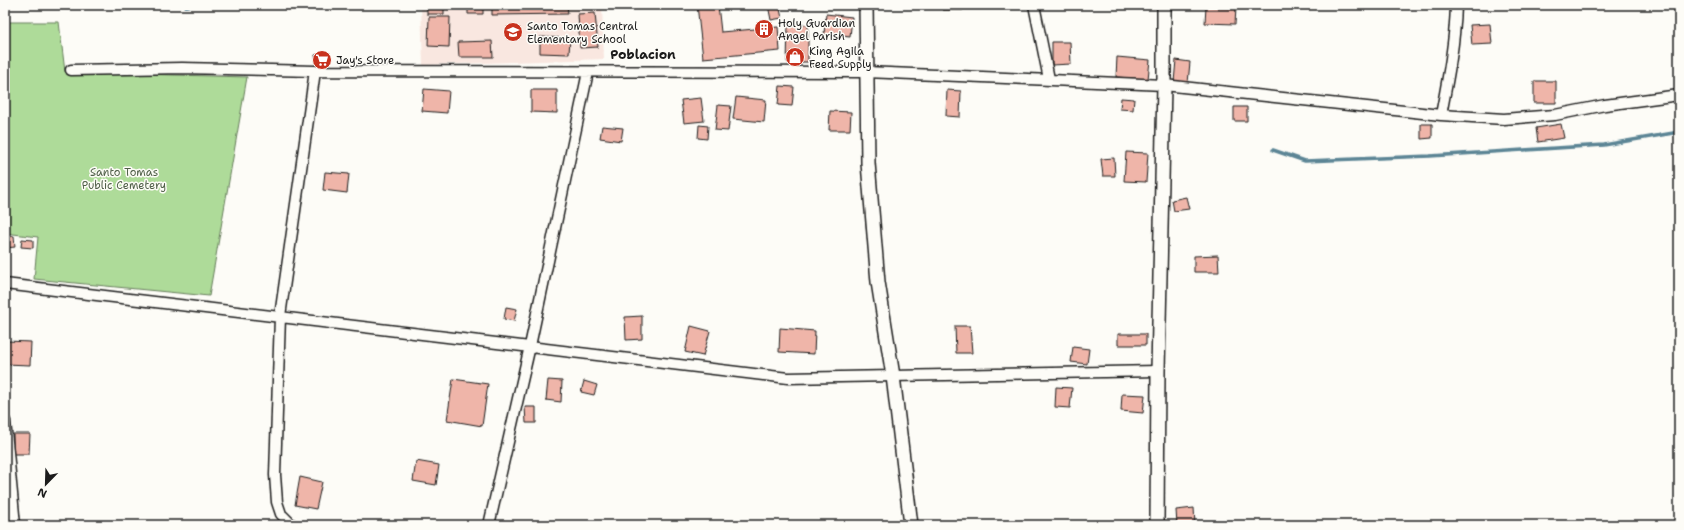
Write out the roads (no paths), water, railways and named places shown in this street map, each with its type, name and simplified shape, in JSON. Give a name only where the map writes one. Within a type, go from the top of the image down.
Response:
[{"type":"street","points":[[866,5],[868,163],[878,282],[893,376],[911,525]]},
{"type":"street","points":[[1034,5],[1049,80]]},
{"type":"street","points":[[1157,525],[1164,5]]},
{"type":"street","points":[[1440,115],[1449,73],[1456,25],[1456,5]]},
{"type":"street","points":[[71,70],[182,68],[315,71],[866,72],[1164,84],[1440,115],[1504,118],[1555,115],[1605,105],[1679,95]]},
{"type":"street","points":[[292,525],[281,514],[277,502],[275,475],[280,316],[315,71]]},
{"type":"street","points":[[488,525],[530,346],[588,72]]},
{"type":"street","points":[[5,284],[788,378],[1158,371]]},
{"type":"street","points":[[5,421],[8,485],[15,525]]},
{"type":"waterway","points":[[186,6],[195,5]]},
{"type":"waterway","points":[[1273,150],[1305,161],[1430,156],[1604,145],[1679,132]]},
{"type":"place","name":"Holy Guardian Angel Parish","points":[[764,29]]},
{"type":"place","name":"Santo Tomas Central Elementary School","points":[[513,32]]},
{"type":"place","name":"King Agila Feed Supply","points":[[795,57]]},
{"type":"place","name":"Jay's Store","points":[[322,60]]},
{"type":"district","name":"Poblacion","points":[[643,54]]},
{"type":"park label","name":"Santo Tomas Public Cemetery","points":[[124,178]]}]
